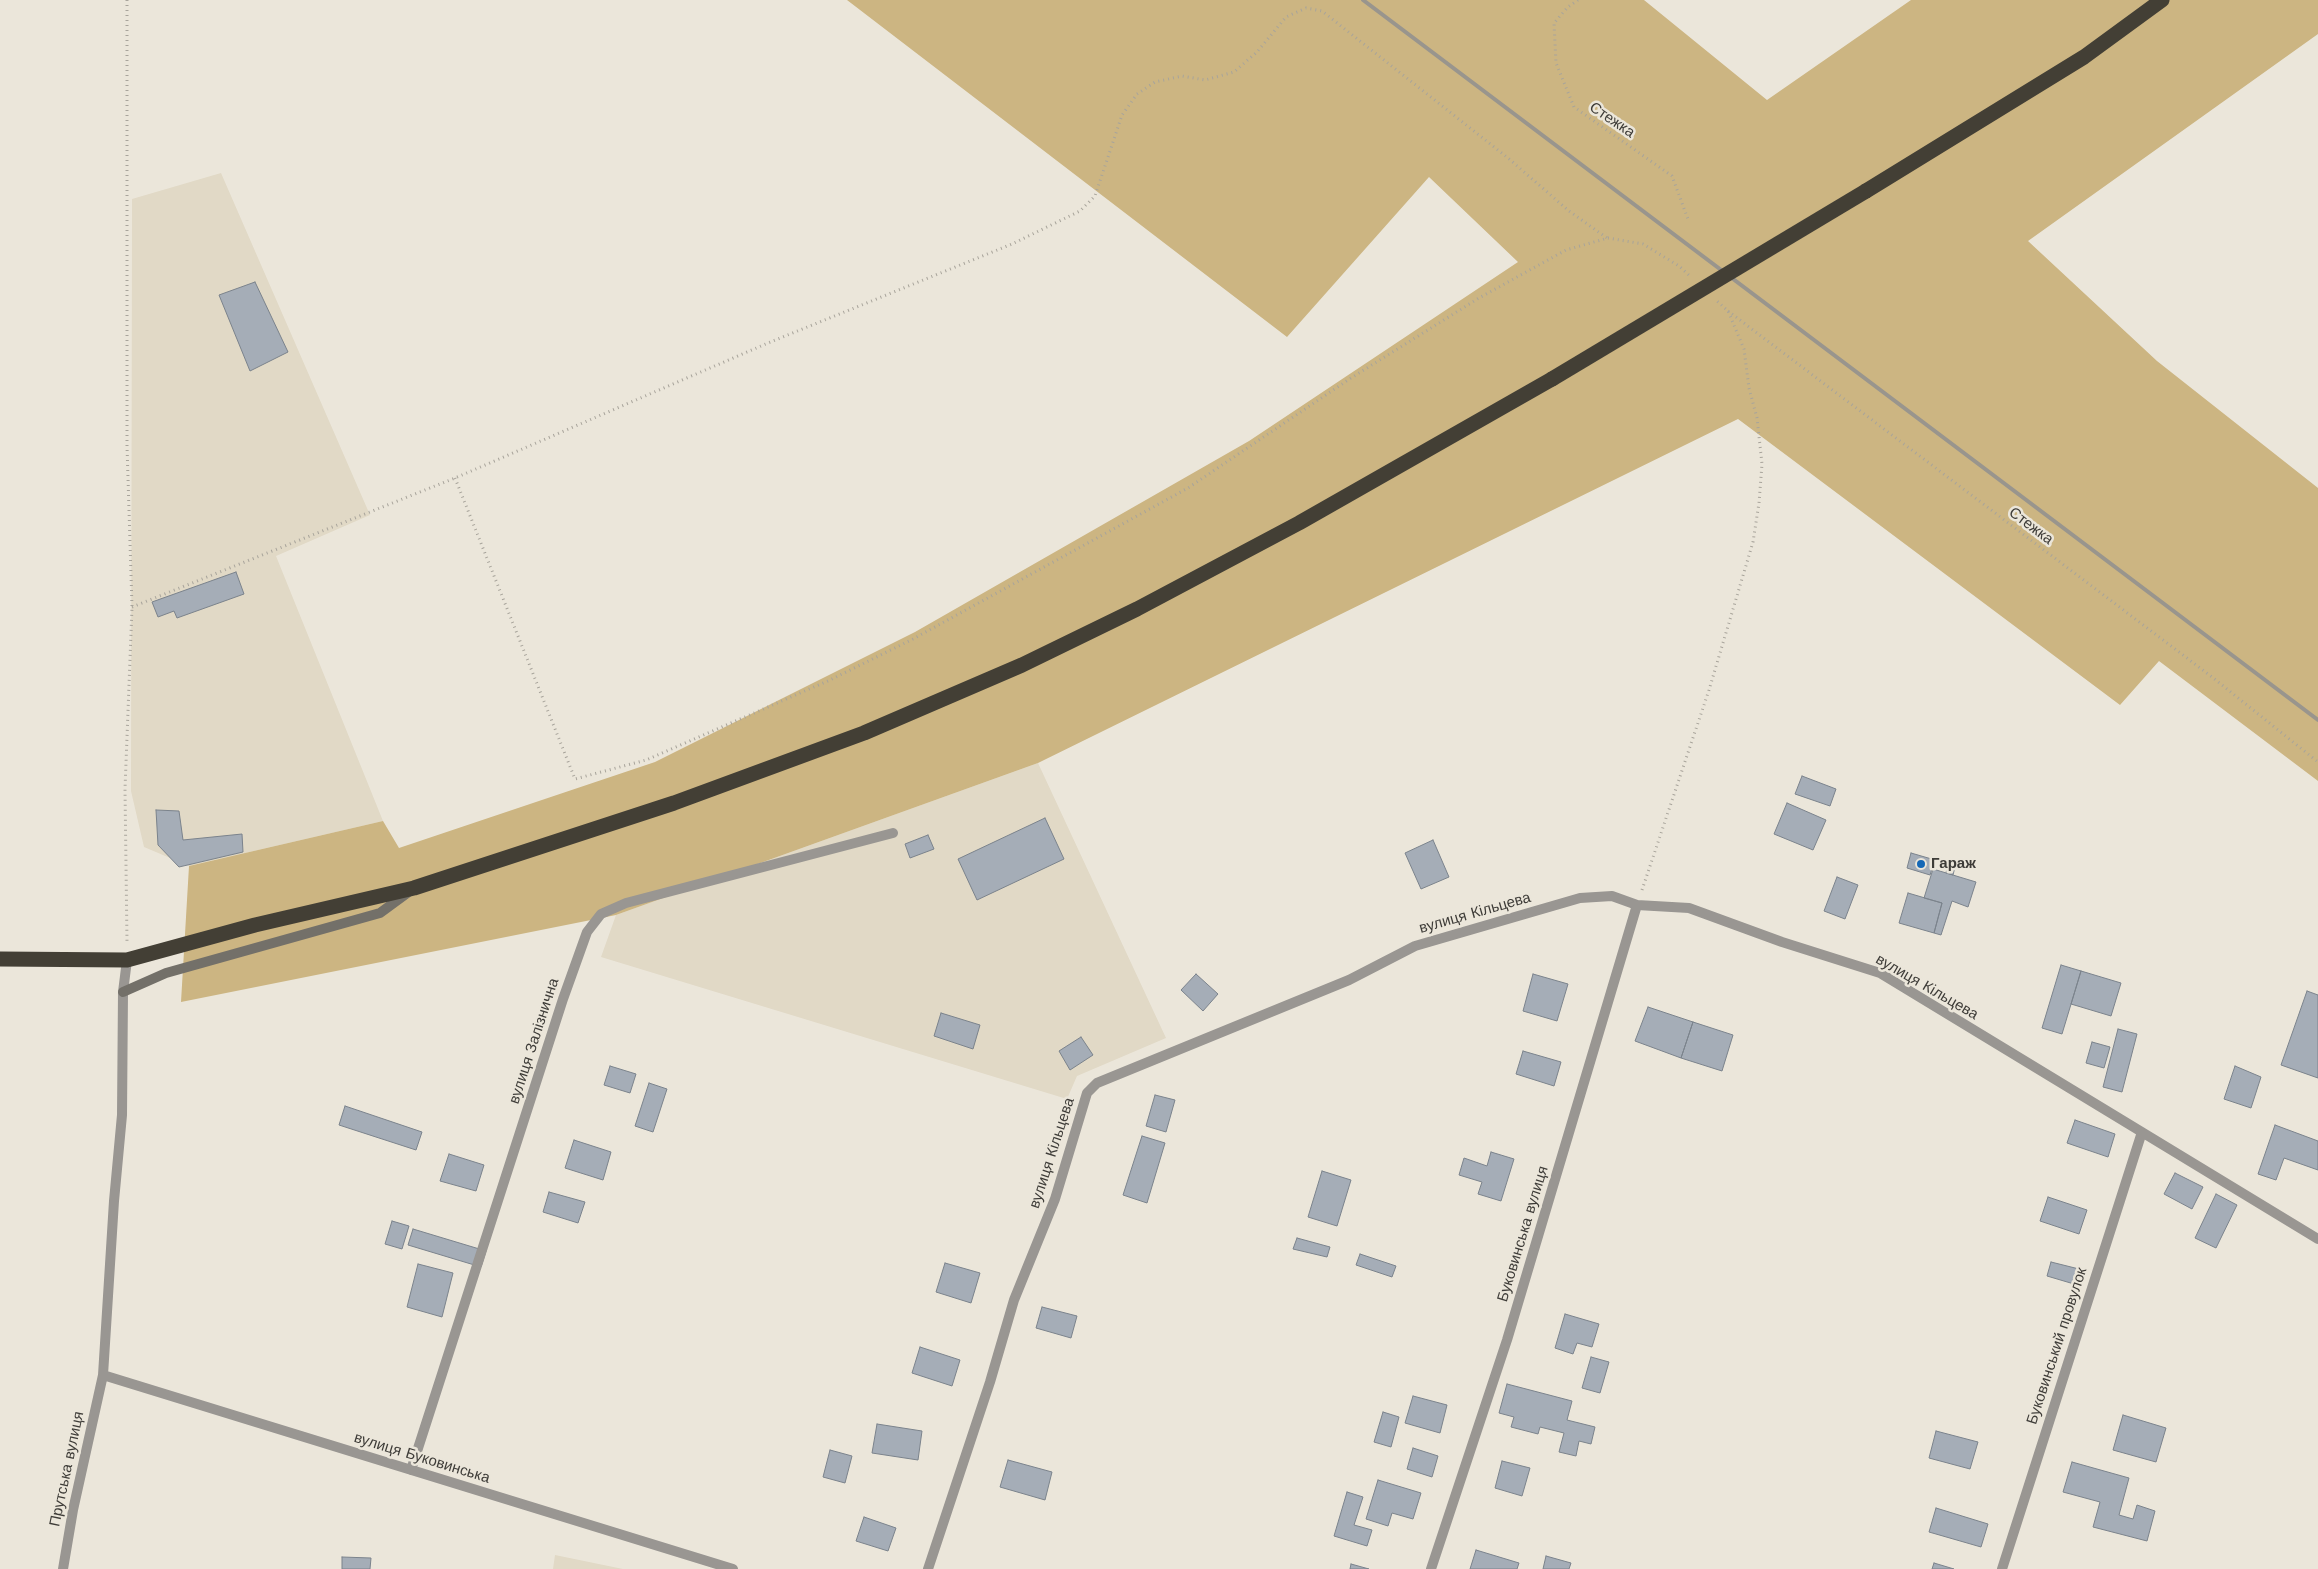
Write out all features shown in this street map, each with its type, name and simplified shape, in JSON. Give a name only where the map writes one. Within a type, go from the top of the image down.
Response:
[{"type":"highway","points":[[0,959],[127,960],[255,925],[414,888],[674,804],[864,733],[1022,665],[1137,609],[1299,523],[1552,379],[1866,191],[2084,57],[2162,0]]},
{"type":"main road","points":[[123,992],[166,973],[380,914],[414,888]]},
{"type":"street","name":"вулиця Залізнична","points":[[411,1470],[560,1009],[587,932],[601,914],[626,903],[893,833]]},
{"type":"street","name":"вулиця Кільцева","points":[[928,1569],[990,1382],[1014,1300],[1055,1199],[1087,1093],[1097,1083],[1350,980],[1415,946],[1580,898],[1612,896],[1637,905],[1689,908],[1880,974],[2318,1239]]},
{"type":"street","name":"Буковинська вулиця","points":[[1432,1569],[1507,1340],[1637,905]]},
{"type":"street","name":"Прутська вулиця","points":[[63,1569],[73,1510],[103,1375],[114,1200],[122,1115],[123,992],[127,960]]},
{"type":"street","name":"Буковинський провулок","points":[[2002,1569],[2142,1132]]},
{"type":"street","name":"вулиця Буковинська","points":[[103,1375],[733,1569]]},
{"type":"path","points":[[127,0],[128,446],[132,607],[125,789],[127,960]]},
{"type":"path","name":"Стежка","points":[[1578,0],[1554,23],[1556,63],[1574,108],[1672,176],[1690,222]]},
{"type":"path","points":[[132,607],[455,478],[768,343],[1012,244],[1080,211],[1095,196],[1122,115],[1137,94],[1155,82],[1182,76],[1205,80],[1234,72],[1257,52],[1286,17],[1306,8],[1322,11],[1480,135],[1569,211],[1608,238]]},
{"type":"path","name":"Стежка","points":[[1728,311],[2212,677],[2318,762]]},
{"type":"shaded area","points":[[847,0],[1644,0],[1767,100],[1911,0],[2318,0],[2318,34],[2028,241],[2157,361],[2318,488],[2318,781],[2159,661],[2120,705],[1738,419],[1038,763],[616,915],[181,1002],[189,866],[383,821],[399,848],[655,762],[915,632],[1249,441],[1518,262],[1429,177],[1287,337]]},
{"type":"shaded area","points":[[221,173],[370,515],[276,556],[383,821],[189,866],[144,847],[131,791],[132,199]]},
{"type":"shaded area","points":[[1038,763],[1166,1038],[1077,1076],[1067,1099],[601,957],[616,915]]},
{"type":"shaded area","points":[[555,1555],[623,1569],[553,1569]]},
{"type":"building","points":[[255,282],[288,352],[250,371],[219,295]]},
{"type":"building","points":[[236,572],[244,594],[177,618],[174,611],[158,617],[152,602]]},
{"type":"building","points":[[1802,776],[1836,789],[1830,806],[1795,794]]},
{"type":"building","points":[[1787,803],[1826,820],[1813,850],[1774,834]]},
{"type":"building","points":[[156,810],[179,811],[183,840],[242,834],[243,852],[179,867],[158,845]]},
{"type":"building","points":[[1045,818],[1064,859],[977,900],[958,859]]},
{"type":"building","points":[[928,835],[934,849],[910,858],[905,844]]},
{"type":"building","points":[[1433,840],[1449,877],[1421,889],[1405,853]]},
{"type":"building","name":"Гараж","points":[[1911,853],[1935,860],[1930,875],[1907,868]]},
{"type":"building","points":[[1948,864],[1955,867],[1953,875],[1946,873]]},
{"type":"building","points":[[1933,869],[1976,882],[1968,907],[1952,901],[1941,935],[1934,933],[1942,903],[1924,898]]},
{"type":"building","points":[[1837,877],[1858,885],[1845,919],[1824,911]]},
{"type":"building","points":[[1908,893],[1942,903],[1934,933],[1899,923]]},
{"type":"building","points":[[2061,965],[2081,971],[2062,1034],[2042,1028]]},
{"type":"building","points":[[2081,971],[2121,983],[2111,1016],[2071,1004]]},
{"type":"building","points":[[1196,974],[1218,994],[1203,1011],[1181,990]]},
{"type":"building","points":[[1533,974],[1568,984],[1557,1021],[1523,1011]]},
{"type":"building","points":[[2307,991],[2318,995],[2318,1078],[2281,1065]]},
{"type":"building","points":[[1648,1007],[1693,1022],[1681,1058],[1635,1041]]},
{"type":"building","points":[[941,1013],[980,1025],[973,1049],[934,1036]]},
{"type":"building","points":[[1693,1022],[1733,1035],[1722,1071],[1681,1058]]},
{"type":"building","points":[[2118,1029],[2137,1034],[2122,1092],[2103,1087]]},
{"type":"building","points":[[1081,1037],[1093,1055],[1070,1070],[1059,1051]]},
{"type":"building","points":[[2092,1042],[2110,1047],[2104,1068],[2086,1063]]},
{"type":"building","points":[[1523,1051],[1561,1062],[1554,1086],[1516,1074]]},
{"type":"building","points":[[610,1066],[636,1074],[630,1093],[604,1085]]},
{"type":"building","points":[[2235,1066],[2261,1077],[2251,1108],[2224,1099]]},
{"type":"building","points":[[649,1083],[667,1089],[653,1132],[635,1126]]},
{"type":"building","points":[[1155,1095],[1175,1100],[1166,1132],[1146,1126]]},
{"type":"building","points":[[345,1106],[422,1132],[416,1150],[339,1125]]},
{"type":"building","points":[[2075,1120],[2115,1134],[2108,1157],[2067,1143]]},
{"type":"building","points":[[2275,1125],[2318,1141],[2318,1170],[2284,1158],[2276,1180],[2258,1174]]},
{"type":"building","points":[[1142,1136],[1165,1143],[1147,1203],[1123,1195]]},
{"type":"building","points":[[574,1140],[611,1152],[603,1180],[565,1168]]},
{"type":"building","points":[[1491,1152],[1514,1159],[1501,1201],[1478,1194],[1482,1182],[1459,1175],[1464,1158],[1487,1166]]},
{"type":"building","points":[[449,1154],[484,1165],[476,1191],[440,1181]]},
{"type":"building","points":[[1322,1171],[1351,1180],[1337,1226],[1308,1217]]},
{"type":"building","points":[[2175,1173],[2203,1187],[2192,1209],[2164,1194]]},
{"type":"building","points":[[549,1192],[585,1202],[578,1223],[543,1212]]},
{"type":"building","points":[[2216,1194],[2237,1205],[2216,1248],[2195,1238]]},
{"type":"building","points":[[2048,1197],[2087,1210],[2079,1234],[2040,1221]]},
{"type":"building","points":[[392,1221],[409,1226],[402,1249],[385,1244]]},
{"type":"building","points":[[413,1229],[486,1251],[481,1267],[408,1245]]},
{"type":"building","points":[[1297,1238],[1330,1247],[1327,1257],[1293,1249]]},
{"type":"building","points":[[1360,1254],[1396,1266],[1392,1277],[1356,1265]]},
{"type":"building","points":[[2051,1262],[2079,1269],[2074,1284],[2047,1276]]},
{"type":"building","points":[[945,1263],[980,1273],[971,1303],[936,1292]]},
{"type":"building","points":[[418,1264],[453,1273],[442,1317],[407,1307]]},
{"type":"building","points":[[1042,1307],[1077,1316],[1071,1338],[1036,1328]]},
{"type":"building","points":[[1565,1314],[1599,1324],[1592,1347],[1577,1343],[1573,1354],[1555,1348]]},
{"type":"building","points":[[920,1347],[960,1360],[952,1386],[912,1373]]},
{"type":"building","points":[[1591,1357],[1609,1362],[1600,1393],[1582,1388]]},
{"type":"building","points":[[1507,1384],[1572,1401],[1567,1420],[1595,1427],[1591,1444],[1579,1441],[1576,1456],[1559,1452],[1564,1433],[1540,1427],[1538,1434],[1511,1427],[1514,1417],[1499,1413]]},
{"type":"building","points":[[1413,1396],[1447,1405],[1440,1433],[1405,1423]]},
{"type":"building","points":[[1383,1412],[1399,1417],[1391,1447],[1374,1442]]},
{"type":"building","points":[[2123,1415],[2166,1428],[2156,1462],[2113,1450]]},
{"type":"building","points":[[877,1424],[922,1431],[918,1460],[872,1453]]},
{"type":"building","points":[[1936,1431],[1978,1442],[1970,1469],[1929,1458]]},
{"type":"building","points":[[1413,1448],[1438,1456],[1432,1477],[1407,1469]]},
{"type":"building","points":[[830,1450],[852,1456],[845,1483],[823,1477]]},
{"type":"building","points":[[1008,1460],[1052,1472],[1045,1500],[1000,1487]]},
{"type":"building","points":[[1502,1461],[1530,1468],[1522,1496],[1495,1488]]},
{"type":"building","points":[[2072,1462],[2129,1478],[2119,1515],[2133,1519],[2137,1505],[2155,1511],[2147,1541],[2093,1527],[2100,1502],[2063,1492]]},
{"type":"building","points":[[1378,1480],[1421,1493],[1413,1519],[1392,1513],[1388,1526],[1366,1519]]},
{"type":"building","points":[[1347,1492],[1363,1497],[1354,1525],[1372,1530],[1367,1546],[1334,1536]]},
{"type":"building","points":[[1936,1508],[1988,1524],[1981,1547],[1929,1532]]},
{"type":"building","points":[[864,1517],[896,1528],[888,1551],[856,1541]]},
{"type":"building","points":[[1476,1550],[1519,1563],[1517,1569],[1470,1569]]},
{"type":"building","points":[[1546,1556],[1571,1563],[1569,1569],[1543,1569]]},
{"type":"building","points":[[342,1557],[371,1558],[370,1569],[342,1569]]},
{"type":"building","points":[[1934,1563],[1954,1569],[1932,1569]]},
{"type":"building","points":[[1351,1564],[1369,1569],[1350,1569]]},
{"type":"railway","points":[[1363,0],[2318,720]]},
{"type":"place","name":"Гараж","points":[[1921,864]]}]
